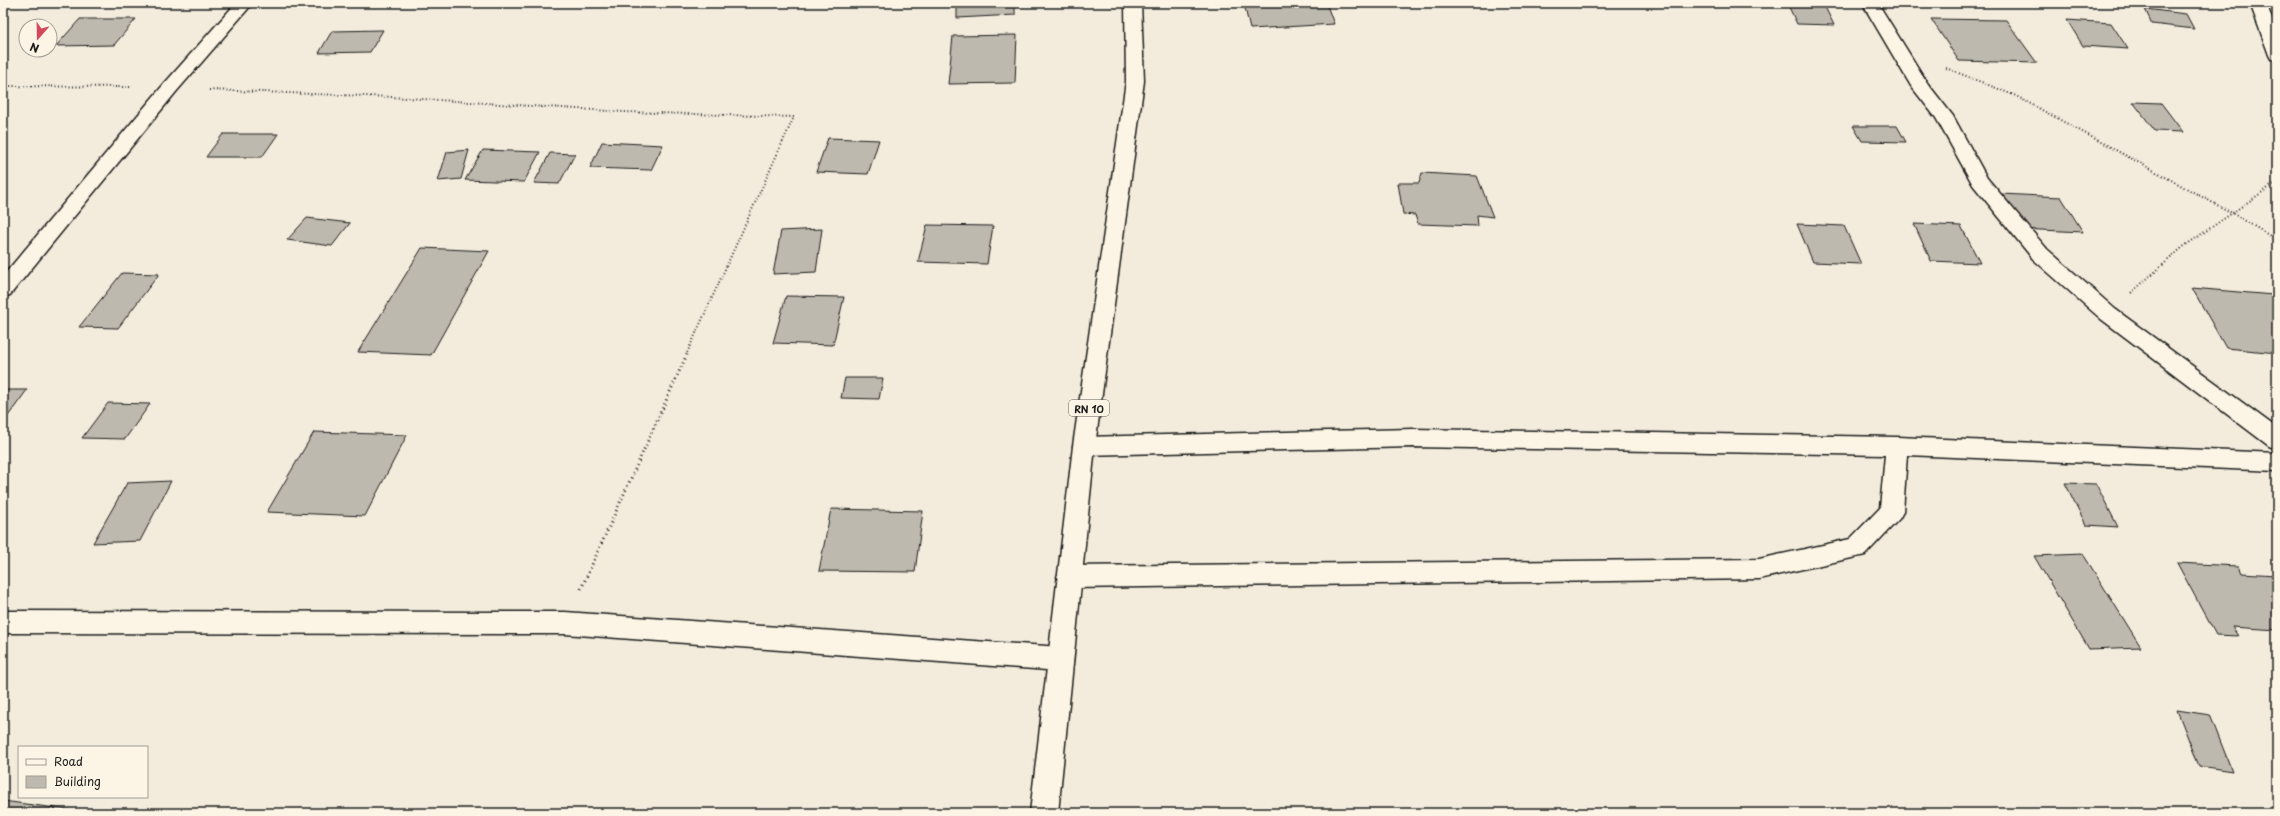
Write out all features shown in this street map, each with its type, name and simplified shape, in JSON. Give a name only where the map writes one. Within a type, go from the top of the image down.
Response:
[{"type":"street","points":[[3,290],[170,88],[245,3]]},
{"type":"street","name":"RN 10","points":[[1044,813],[1084,446],[1135,80],[1133,3]]},
{"type":"street","points":[[2258,3],[2277,55]]},
{"type":"street","points":[[1872,8],[1900,50],[1920,86],[1944,116],[1980,181],[2040,254],[2108,314],[2277,440]]},
{"type":"street","points":[[1084,446],[1412,438],[1897,446],[2277,462]]},
{"type":"street","points":[[1069,577],[1759,569],[1857,548],[1891,512],[1897,446]]},
{"type":"street","points":[[3,622],[565,623],[1060,659]]},
{"type":"path","points":[[1900,50],[2016,96],[2232,213],[2277,240]]},
{"type":"path","points":[[3,86],[170,88],[392,97],[624,112],[794,117],[565,623]]},
{"type":"path","points":[[2108,314],[2183,248],[2277,182]]},
{"type":"building","points":[[957,3],[1015,3],[1015,15],[957,18]]},
{"type":"building","points":[[1326,3],[1334,24],[1250,29],[1244,4]]},
{"type":"building","points":[[1787,3],[1823,3],[1834,25],[1797,24]]},
{"type":"building","points":[[2145,9],[2186,14],[2194,29],[2152,24]]},
{"type":"building","points":[[80,19],[136,19],[114,45],[58,46],[58,44]]},
{"type":"building","points":[[1931,19],[2006,20],[2037,63],[1959,61]]},
{"type":"building","points":[[2067,20],[2111,23],[2128,49],[2083,46]]},
{"type":"building","points":[[383,30],[370,52],[319,53],[332,31]]},
{"type":"building","points":[[1017,35],[1015,83],[948,84],[953,36]]},
{"type":"building","points":[[2133,102],[2161,103],[2183,132],[2155,131]]},
{"type":"building","points":[[1853,126],[1897,126],[1906,142],[1862,141]]},
{"type":"building","points":[[223,134],[278,134],[262,157],[206,157]]},
{"type":"building","points":[[828,138],[879,140],[868,174],[816,172]]},
{"type":"building","points":[[602,142],[663,145],[651,170],[590,168]]},
{"type":"building","points":[[469,150],[461,179],[438,181],[447,152]]},
{"type":"building","points":[[483,150],[540,152],[524,182],[465,180]]},
{"type":"building","points":[[550,153],[575,154],[559,184],[534,183]]},
{"type":"building","points":[[1422,173],[1477,176],[1493,217],[1477,215],[1478,226],[1418,224],[1415,215],[1403,214],[1398,183],[1419,183]]},
{"type":"building","points":[[2001,194],[2061,197],[2083,232],[2020,229]]},
{"type":"building","points":[[307,218],[350,223],[332,246],[287,240]]},
{"type":"building","points":[[1797,224],[1844,226],[1861,264],[1813,262]]},
{"type":"building","points":[[1914,224],[1961,226],[1980,263],[1931,261]]},
{"type":"building","points":[[927,225],[993,226],[987,264],[918,262]]},
{"type":"building","points":[[822,229],[816,272],[773,274],[781,231]]},
{"type":"building","points":[[422,248],[489,251],[431,355],[358,352]]},
{"type":"building","points":[[122,273],[159,274],[118,328],[79,327]]},
{"type":"building","points":[[2192,288],[2273,295],[2277,302],[2277,353],[2226,348]]},
{"type":"building","points":[[786,296],[844,297],[833,345],[773,343]]},
{"type":"building","points":[[845,378],[883,378],[879,399],[841,398]]},
{"type":"building","points":[[3,390],[27,390],[3,423]]},
{"type":"building","points":[[108,403],[150,404],[125,439],[82,438]]},
{"type":"building","points":[[314,432],[407,435],[365,516],[267,512]]},
{"type":"building","points":[[171,481],[140,541],[93,543],[127,483]]},
{"type":"building","points":[[2065,483],[2096,484],[2118,527],[2086,525]]},
{"type":"building","points":[[831,509],[923,511],[915,572],[819,571]]},
{"type":"building","points":[[2083,554],[2141,647],[2089,649],[2034,556]]},
{"type":"building","points":[[2177,563],[2238,566],[2241,573],[2277,575],[2277,630],[2232,627],[2238,636],[2216,635]]},
{"type":"building","points":[[2177,710],[2210,715],[2232,771],[2199,766]]},
{"type":"building","points":[[3,801],[93,813],[3,813]]}]
